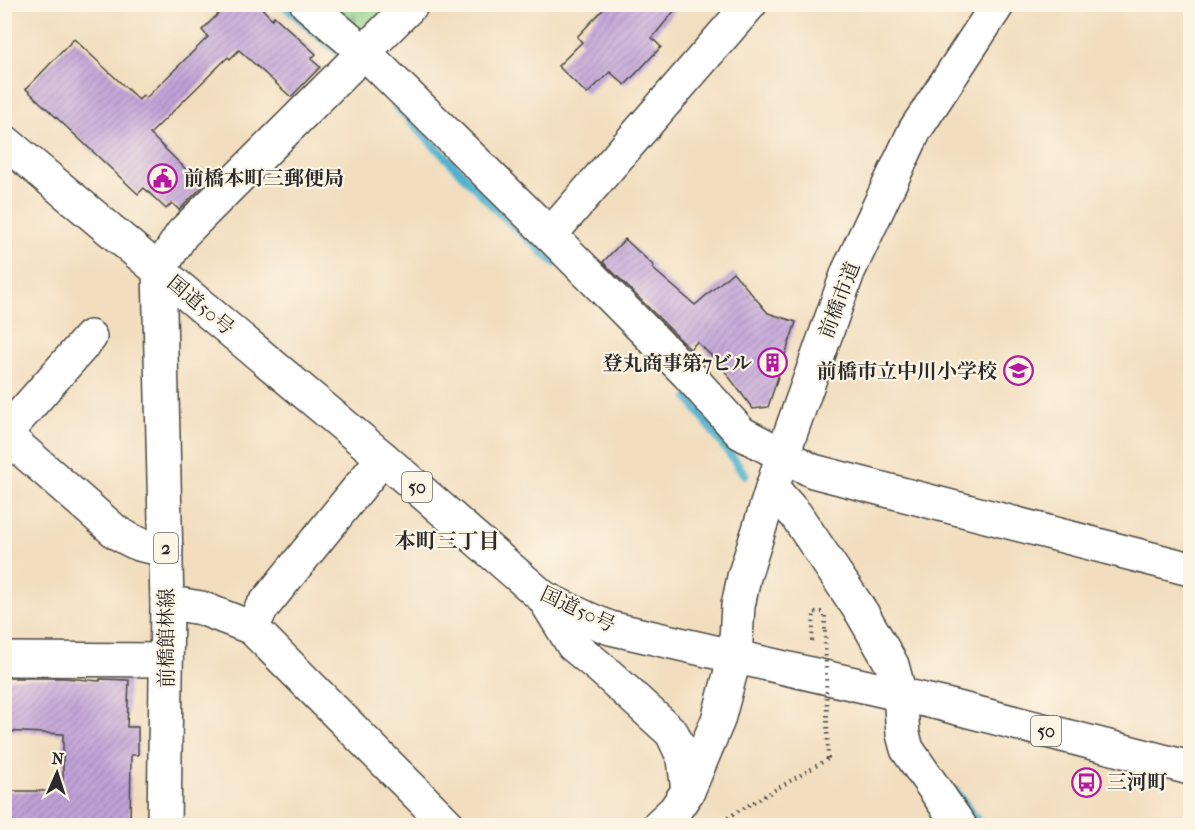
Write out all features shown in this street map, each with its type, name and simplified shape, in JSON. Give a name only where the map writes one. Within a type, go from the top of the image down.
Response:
[{"type":"main road","points":[[307,4],[365,53],[550,235],[687,373],[741,433],[813,471],[1191,569]]},
{"type":"main road","points":[[159,270],[182,234],[412,4]]},
{"type":"main road","points":[[550,235],[750,4]]},
{"type":"main road","name":"前橋市道","points":[[667,823],[688,792],[718,720],[735,656],[738,606],[744,577],[783,454],[848,272],[915,130],[992,7]]},
{"type":"main road","name":"国道50号","points":[[4,141],[383,458],[544,598],[610,628],[900,694],[1191,768]]},
{"type":"main road","name":"前橋館林線","points":[[159,270],[167,605],[164,825]]},
{"type":"main road","points":[[90,338],[15,422],[5,437],[116,532],[135,544],[150,548],[166,548]]},
{"type":"main road","points":[[252,628],[261,609],[383,458]]},
{"type":"main road","points":[[772,488],[796,515],[862,613],[892,665],[900,694],[903,734],[908,749],[960,825]]},
{"type":"main road","points":[[544,598],[573,645],[672,733],[684,759],[688,792]]},
{"type":"main road","points":[[167,605],[201,608],[252,628],[449,825]]},
{"type":"main road","points":[[4,659],[166,660]]},
{"type":"path","points":[[720,825],[730,816],[828,759],[825,612],[814,612],[812,641]]},
{"type":"green space","points":[[317,5],[393,5],[370,30],[351,34]]},
{"type":"building","points":[[228,4],[258,4],[272,19],[274,16],[316,54],[311,59],[320,67],[291,97],[239,50],[230,59],[228,57],[150,134],[203,186],[179,210],[172,203],[166,209],[144,188],[138,194],[26,89],[74,39],[139,100],[143,95],[146,98],[208,37],[202,30]]},
{"type":"building","points":[[608,4],[680,4],[652,38],[661,47],[625,85],[610,72],[587,94],[558,66],[582,42],[577,37]]},
{"type":"building","points":[[625,239],[654,266],[652,268],[695,305],[733,272],[768,313],[796,322],[768,407],[753,409],[718,362],[697,342],[690,349],[603,262]]},
{"type":"building","points":[[4,678],[129,680],[127,727],[138,727],[138,755],[131,755],[130,825],[4,825],[4,791],[63,791],[63,734],[4,731]]},
{"type":"waterway","points":[[283,4],[347,60]]},
{"type":"waterway","points":[[396,106],[501,214],[555,263]]},
{"type":"waterway","points":[[689,398],[745,475]]},
{"type":"waterway","points":[[955,791],[981,826]]},
{"type":"place","name":"前橋本町三郵便局","points":[[163,178]]},
{"type":"place","name":"登丸商事第7ビル","points":[[773,363]]},
{"type":"place","name":"前橋市立中川小学校","points":[[1018,371]]},
{"type":"place","name":"三河町","points":[[1086,782]]},
{"type":"district","name":"本町三丁目","points":[[447,541]]}]
